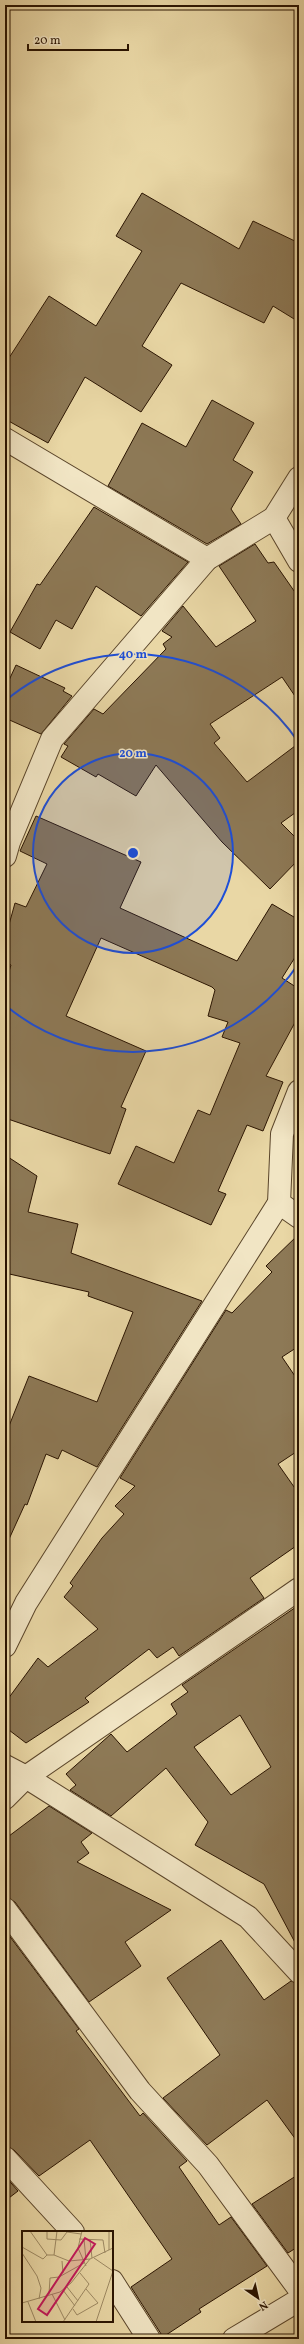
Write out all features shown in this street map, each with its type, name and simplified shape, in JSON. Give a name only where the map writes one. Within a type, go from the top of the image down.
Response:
[{"type":"street","points":[[5,439],[207,559]]},
{"type":"street","points":[[5,856],[11,819],[52,739],[207,559],[274,518],[299,478]]},
{"type":"street","points":[[274,518],[299,560]]},
{"type":"street","points":[[5,1646],[26,1603],[279,1203],[282,1134],[299,1091]]},
{"type":"street","points":[[279,1203],[299,1217]]},
{"type":"street","points":[[5,1798],[26,1777],[299,1589]]},
{"type":"street","points":[[5,1766],[26,1777],[248,1917],[299,1972]]},
{"type":"street","points":[[5,1908],[140,2091],[208,2165],[299,2289]]},
{"type":"street","points":[[5,2158],[72,2231]]},
{"type":"street","points":[[113,2283],[149,2339]]},
{"type":"street","points":[[234,2339],[299,2300]]},
{"type":"building","points":[[142,193],[239,249],[253,221],[299,243],[299,322],[273,306],[264,323],[181,283],[142,346],[172,365],[141,412],[85,377],[48,443],[5,419],[5,364],[49,296],[96,326],[142,251],[116,236]]},
{"type":"building","points":[[212,400],[254,423],[233,460],[253,472],[231,509],[241,524],[207,544],[108,486],[142,423],[186,447]]},
{"type":"building","points":[[94,507],[188,562],[141,616],[96,586],[72,629],[56,620],[40,649],[10,632],[37,584],[40,585]]},
{"type":"building","points":[[255,544],[268,563],[274,562],[299,598],[299,702],[282,677],[210,724],[220,738],[214,743],[247,782],[299,743],[299,810],[281,823],[299,841],[299,859],[270,889],[222,842],[156,765],[136,796],[98,774],[96,777],[61,757],[68,746],[64,744],[94,709],[103,714],[166,649],[163,644],[172,637],[162,631],[183,606],[216,647],[256,621],[219,566]]},
{"type":"building","points":[[16,665],[65,688],[63,691],[72,696],[41,734],[5,718],[5,689]]},
{"type":"building","points":[[36,816],[141,862],[120,908],[237,961],[272,904],[299,920],[299,951],[282,978],[299,989],[299,1015],[266,1076],[283,1082],[263,1131],[247,1125],[218,1191],[226,1194],[211,1225],[118,1184],[136,1146],[174,1163],[198,1110],[210,1115],[240,1043],[222,1037],[228,1022],[208,1016],[215,990],[212,987],[101,938],[66,1016],[146,1051],[121,1107],[126,1109],[110,1154],[5,1118],[5,984],[11,965],[5,962],[5,939],[15,903],[26,907],[47,864],[20,851]]},
{"type":"building","points":[[5,1155],[37,1176],[28,1212],[78,1224],[71,1253],[202,1301],[97,1467],[62,1450],[58,1459],[46,1454],[27,1505],[25,1504],[5,1548],[5,1436],[29,1376],[97,1402],[133,1312],[88,1296],[89,1292],[5,1273]]},
{"type":"building","points":[[299,1234],[299,1346],[282,1357],[299,1382],[299,1450],[278,1464],[299,1494],[299,1544],[250,1578],[264,1598],[179,1656],[173,1647],[157,1658],[149,1649],[85,1698],[89,1702],[26,1743],[5,1727],[5,1703],[38,1658],[48,1667],[98,1629],[64,1597],[73,1586],[70,1583],[102,1538],[124,1514],[115,1506],[135,1486],[120,1478],[226,1310],[232,1313],[272,1272],[266,1266]]},
{"type":"building","points":[[299,1605],[299,1950],[264,1884],[195,1845],[208,1822],[166,1768],[111,1816],[70,1790],[76,1785],[66,1774],[111,1734],[127,1752],[177,1714],[171,1704],[188,1692],[182,1685]],"holes":[[[240,1715],[271,1767],[231,1795],[194,1747]]]},
{"type":"building","points":[[49,1806],[92,1833],[81,1842],[89,1853],[77,1862],[171,1910],[125,1942],[141,1966],[89,2002],[15,1902],[5,1897],[5,1839]]},
{"type":"building","points":[[5,1930],[79,2029],[76,2031],[140,2116],[143,2113],[187,2161],[179,2167],[219,2225],[231,2217],[267,2266],[199,2309],[201,2312],[163,2337],[131,2287],[172,2259],[90,2140],[39,2176],[14,2150],[5,2146]]},
{"type":"building","points":[[221,1940],[264,2000],[291,1981],[299,1984],[299,2144],[267,2100],[207,2145],[163,2098],[220,2055],[167,1978]]},
{"type":"building","points":[[299,2174],[299,2246],[288,2253],[252,2204]]},
{"type":"building","points":[[5,2176],[18,2191],[5,2201]]}]
